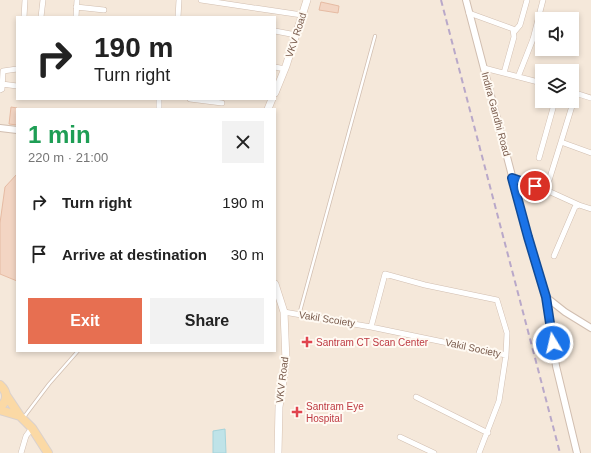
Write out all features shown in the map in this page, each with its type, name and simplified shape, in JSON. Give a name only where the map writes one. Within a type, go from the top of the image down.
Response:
[{"type":"main road","name":"VKV Road","points":[[276,91],[285,69],[307,0]]},
{"type":"main road","name":"VKV Road","points":[[276,287],[284,312],[286,361],[279,407],[278,453]]},
{"type":"main road","points":[[0,385],[22,417],[32,428],[48,453]]},
{"type":"main road","points":[[6,395],[4,403],[0,408],[22,417]]},
{"type":"street","points":[[24,16],[25,0]]},
{"type":"street","points":[[41,16],[43,0]]},
{"type":"street","points":[[76,16],[77,0]]},
{"type":"street","points":[[178,16],[179,0]]},
{"type":"street","points":[[201,0],[302,15]]},
{"type":"street","name":"Indira Gandhi Road","points":[[466,0],[512,178],[546,297],[556,366],[577,453]]},
{"type":"street","points":[[504,73],[514,32],[520,25],[526,0]]},
{"type":"street","points":[[518,77],[533,39],[543,0]]},
{"type":"street","points":[[76,7],[104,10]]},
{"type":"street","points":[[469,13],[512,29],[514,32]]},
{"type":"street","points":[[276,31],[296,35]]},
{"type":"street","points":[[276,67],[285,69]]},
{"type":"street","points":[[484,68],[535,81]]},
{"type":"street","points":[[0,90],[2,89],[4,71],[16,69]]},
{"type":"street","points":[[2,84],[16,86]]},
{"type":"street","points":[[579,94],[591,98]]},
{"type":"street","points":[[198,100],[222,103]]},
{"type":"street","points":[[539,158],[553,108]]},
{"type":"street","points":[[546,190],[570,108]]},
{"type":"street","points":[[0,128],[16,130]]},
{"type":"street","points":[[561,142],[591,153]]},
{"type":"street","points":[[512,178],[546,190],[591,209]]},
{"type":"street","points":[[554,256],[575,207],[579,205]]},
{"type":"street","name":"Vakil Society","points":[[385,274],[426,285],[497,300],[507,333],[506,355],[371,326],[385,274]]},
{"type":"street","points":[[546,297],[565,312],[591,328]]},
{"type":"street","name":"Vakil Scoiety","points":[[284,312],[371,326]]},
{"type":"street","points":[[479,453],[488,433],[499,401],[506,355]]},
{"type":"street","points":[[416,397],[488,433]]},
{"type":"street","points":[[21,453],[26,436],[32,428]]},
{"type":"street","points":[[400,437],[434,453]]},
{"type":"lane","points":[[299,315],[375,36]]},
{"type":"lane","points":[[22,417],[77,352]]},
{"type":"shaded area","points":[[0,0],[591,0],[591,453],[0,453]]},
{"type":"water","points":[[225,429],[226,453],[213,453],[213,431]]},
{"type":"building","points":[[321,2],[339,6],[338,13],[319,10]]},
{"type":"building","points":[[11,107],[17,108],[16,125],[9,124]]},
{"type":"building","points":[[16,175],[16,281],[0,274],[0,223],[5,187]]},
{"type":"railway","points":[[441,0],[560,453]]},
{"type":"place","name":"Santram CT Scan Center","points":[[307,342]]},
{"type":"place","name":"Santram Eye Hospital","points":[[297,412]]},
{"type":"route","points":[[535,186],[512,178],[546,297],[553,343]]}]
